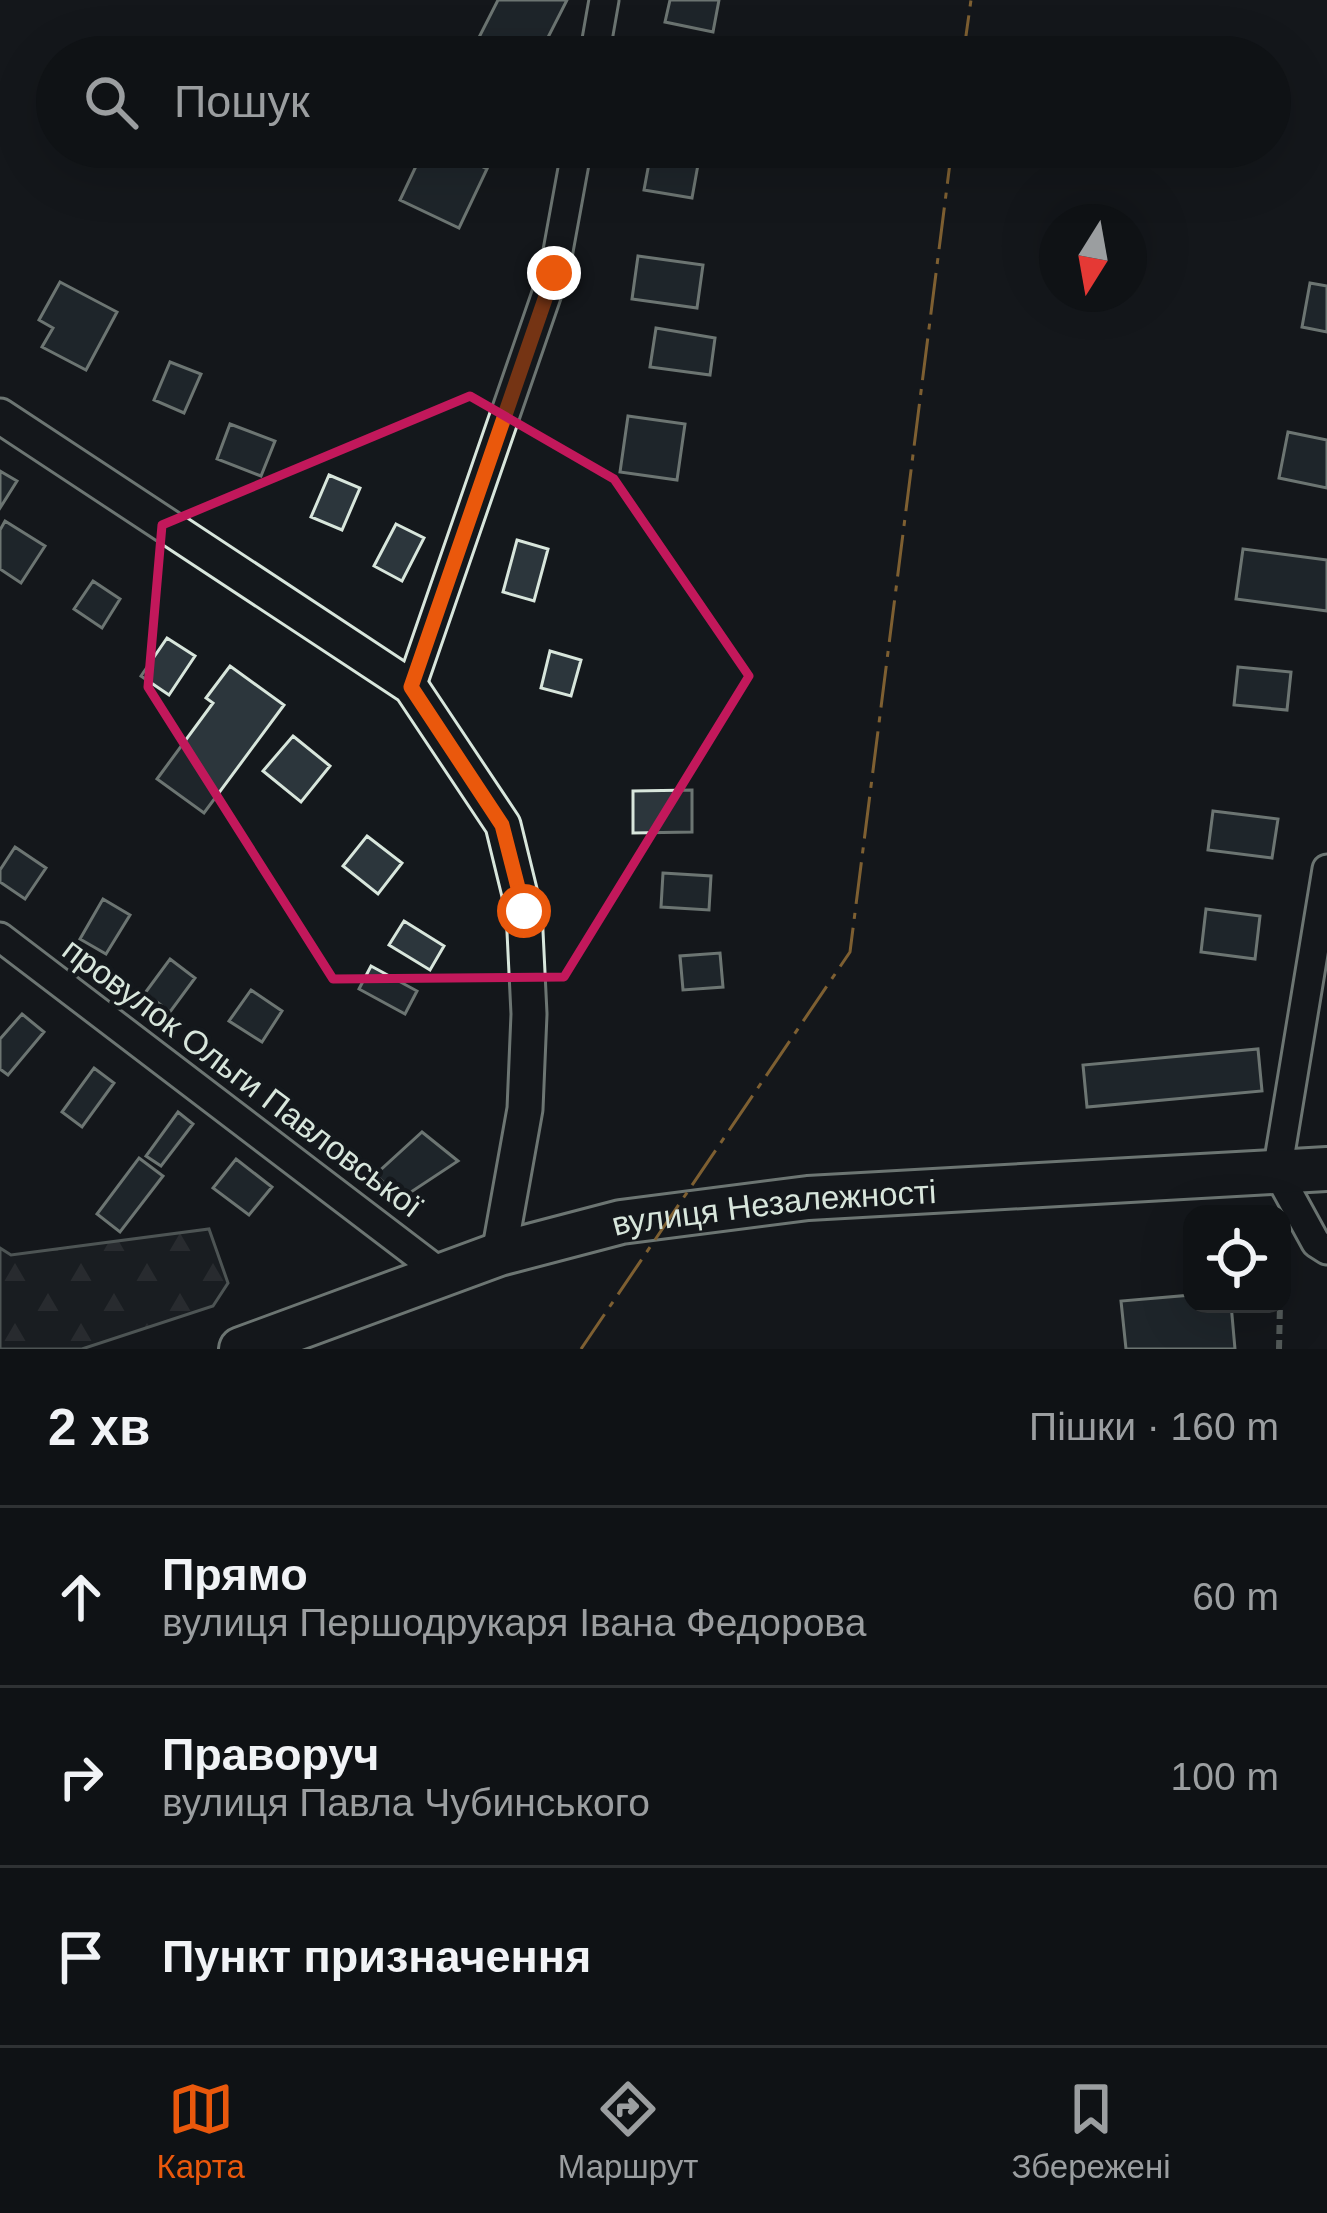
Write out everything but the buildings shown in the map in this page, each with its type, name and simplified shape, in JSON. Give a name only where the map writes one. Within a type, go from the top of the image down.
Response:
[{"type":"main road","name":"вулиця Незалежності","points":[[242,1349],[499,1253],[621,1222],[808,1198],[1327,1169]]},
{"type":"street","points":[[598,36],[604,0]]},
{"type":"street","points":[[411,687],[554,273],[573,168]]},
{"type":"street","points":[[0,416],[411,687],[502,825],[524,911],[529,1014],[525,1109],[499,1253]]},
{"type":"street","points":[[1327,869],[1277,1172],[1316,1243],[1327,1250]]},
{"type":"street","name":"провулок Ольги Павловської","points":[[0,937],[442,1274]]},
{"type":"path","points":[[1279,1349],[1280,1313]]},
{"type":"highlighted area","points":[[470,396],[614,479],[749,676],[564,977],[333,979],[148,687],[162,525]]},
{"type":"green space","points":[[209,1229],[228,1283],[213,1306],[82,1349],[0,1349],[0,1248],[11,1255]]},
{"type":"power","points":[[966,36],[971,0]]},
{"type":"power","points":[[581,1349],[850,952],[949,168]]},
{"type":"route","points":[[524,911],[502,825],[411,687],[554,273]]}]
